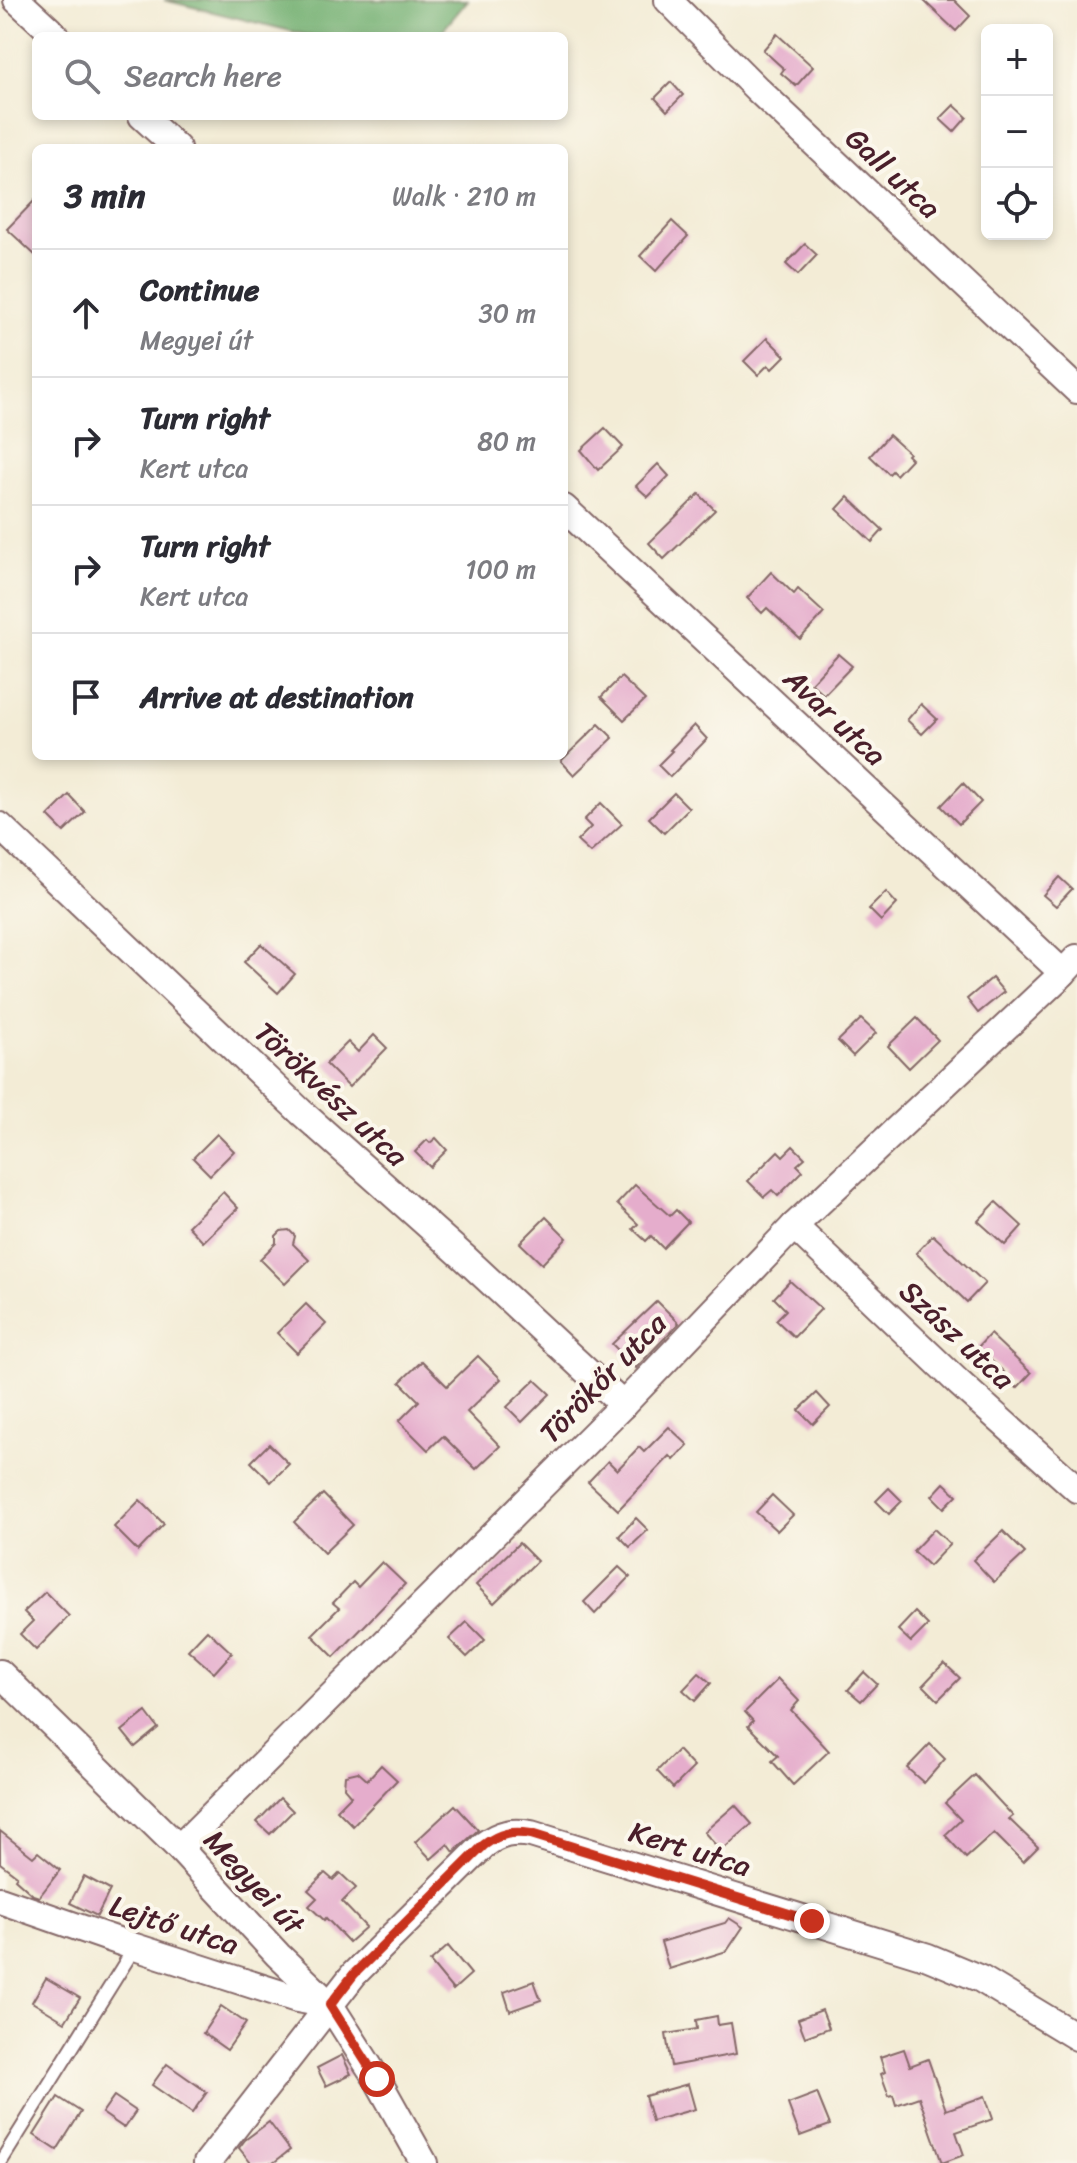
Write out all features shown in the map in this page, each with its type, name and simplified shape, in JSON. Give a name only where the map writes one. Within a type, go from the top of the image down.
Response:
[{"type":"street","points":[[17,0],[52,32]]},
{"type":"street","name":"Gall utca","points":[[668,0],[757,89],[1077,390]]},
{"type":"street","points":[[146,120],[173,144]]},
{"type":"street","name":"Avar utca","points":[[568,512],[1070,965]]},
{"type":"street","name":"Törökvész utca","points":[[0,826],[301,1112],[623,1405]]},
{"type":"street","name":"Törökőr utca","points":[[179,1848],[623,1405],[794,1226],[1070,965]]},
{"type":"street","name":"Szász utca","points":[[794,1226],[959,1383],[1077,1489]]},
{"type":"street","name":"Megyei út","points":[[3,1680],[179,1848],[278,1955],[330,2005],[377,2079],[424,2163]]},
{"type":"street","name":"Kert utca","points":[[207,2163],[354,1974],[484,1845],[501,1835],[517,1832],[575,1847],[942,1962],[981,1979],[1077,2037]]},
{"type":"street","name":"Lejtő utca","points":[[0,1900],[297,1999],[330,2005]]},
{"type":"lane","points":[[0,2163],[135,1947]]},
{"type":"green space","points":[[164,0],[468,0],[441,32],[295,32]]},
{"type":"building","points":[[923,0],[954,0],[970,16],[956,31]]},
{"type":"building","points":[[777,34],[813,67],[796,86],[781,73],[784,69],[763,50]]},
{"type":"building","points":[[671,82],[683,95],[667,111],[655,98]]},
{"type":"building","points":[[954,105],[967,117],[954,132],[940,119]]},
{"type":"building","points":[[32,203],[32,252],[7,229]]},
{"type":"building","points":[[672,221],[688,236],[656,271],[640,256]]},
{"type":"building","points":[[805,244],[817,255],[798,275],[786,264]]},
{"type":"building","points":[[767,338],[785,356],[772,369],[768,365],[758,375],[744,361]]},
{"type":"building","points":[[605,428],[623,447],[598,470],[581,450]]},
{"type":"building","points":[[889,435],[909,453],[907,455],[911,459],[896,475],[892,471],[889,474],[870,456]]},
{"type":"building","points":[[658,464],[669,476],[648,497],[636,486]]},
{"type":"building","points":[[699,494],[715,510],[664,559],[649,543]]},
{"type":"building","points":[[848,497],[883,530],[872,542],[837,509]]},
{"type":"building","points":[[771,572],[794,594],[798,589],[824,613],[800,639],[767,608],[762,613],[747,598]]},
{"type":"building","points":[[838,654],[852,666],[824,695],[811,683]]},
{"type":"building","points":[[621,677],[645,700],[624,720],[601,697]]},
{"type":"building","points":[[921,704],[937,719],[922,734],[907,720]]},
{"type":"building","points":[[599,724],[613,738],[574,775],[561,761],[568,760],[568,754]]},
{"type":"building","points":[[694,725],[707,739],[670,777],[658,765]]},
{"type":"building","points":[[963,783],[981,802],[959,824],[941,806]]},
{"type":"building","points":[[674,793],[689,808],[664,833],[649,818]]},
{"type":"building","points":[[69,795],[85,812],[64,832],[48,816]]},
{"type":"building","points":[[601,803],[622,824],[590,853],[577,841],[591,827],[584,820]]},
{"type":"building","points":[[1059,877],[1072,889],[1056,906],[1043,895]]},
{"type":"building","points":[[886,892],[897,904],[881,921],[869,909]]},
{"type":"building","points":[[261,944],[295,974],[278,993],[244,962]]},
{"type":"building","points":[[992,978],[1004,992],[978,1013],[967,999]]},
{"type":"building","points":[[917,1018],[938,1040],[909,1068],[888,1046]]},
{"type":"building","points":[[861,1019],[876,1033],[853,1056],[838,1041]]},
{"type":"building","points":[[374,1035],[387,1048],[349,1087],[326,1064],[348,1042],[358,1052]]},
{"type":"building","points":[[217,1134],[234,1151],[210,1175],[193,1158]]},
{"type":"building","points":[[436,1138],[447,1150],[430,1167],[415,1152],[427,1140],[430,1143]]},
{"type":"building","points":[[793,1146],[805,1158],[797,1165],[803,1171],[778,1196],[772,1190],[764,1197],[748,1181],[778,1151],[783,1156]]},
{"type":"building","points":[[635,1185],[670,1216],[676,1210],[688,1222],[663,1248],[651,1236],[646,1241],[633,1229],[638,1224],[617,1204]]},
{"type":"building","points":[[223,1192],[238,1208],[203,1242],[188,1226]]},
{"type":"building","points":[[996,1202],[1022,1226],[1005,1245],[978,1221]]},
{"type":"building","points":[[546,1217],[567,1238],[542,1264],[520,1243]]},
{"type":"building","points":[[289,1230],[295,1236],[293,1244],[309,1260],[285,1284],[260,1259],[276,1243],[276,1236],[281,1231]]},
{"type":"building","points":[[933,1235],[985,1283],[967,1302],[916,1253]]},
{"type":"building","points":[[790,1281],[821,1309],[794,1337],[776,1320],[786,1310],[774,1298]]},
{"type":"building","points":[[657,1301],[679,1323],[636,1368],[612,1344]]},
{"type":"building","points":[[306,1304],[326,1324],[297,1353],[277,1333]]},
{"type":"building","points":[[990,1334],[1031,1373],[1017,1388],[977,1348]]},
{"type":"building","points":[[478,1356],[501,1379],[467,1412],[500,1446],[476,1469],[443,1436],[428,1450],[399,1421],[419,1401],[400,1382],[422,1361],[447,1386]]},
{"type":"building","points":[[535,1380],[550,1394],[522,1422],[507,1407]]},
{"type":"building","points":[[817,1393],[830,1407],[813,1424],[799,1410]]},
{"type":"building","points":[[669,1427],[688,1445],[674,1460],[670,1456],[618,1510],[588,1482],[608,1461],[617,1470],[639,1447],[644,1452]]},
{"type":"building","points":[[269,1444],[289,1464],[271,1482],[251,1462]]},
{"type":"building","points":[[944,1483],[957,1495],[944,1508],[932,1496]]},
{"type":"building","points":[[889,1488],[902,1501],[889,1514],[876,1501]]},
{"type":"building","points":[[323,1494],[353,1525],[324,1553],[294,1522]]},
{"type":"building","points":[[772,1495],[793,1515],[777,1531],[756,1512]]},
{"type":"building","points":[[140,1500],[164,1524],[138,1551],[114,1527]]},
{"type":"building","points":[[636,1518],[648,1530],[630,1547],[619,1536]]},
{"type":"building","points":[[934,1529],[950,1544],[929,1566],[913,1551]]},
{"type":"building","points":[[1003,1531],[1025,1553],[994,1582],[973,1560]]},
{"type":"building","points":[[519,1543],[537,1561],[494,1603],[476,1585]]},
{"type":"building","points":[[382,1562],[405,1584],[334,1657],[312,1635],[339,1608],[333,1603],[353,1582],[358,1587]]},
{"type":"building","points":[[619,1567],[630,1577],[595,1614],[584,1602]]},
{"type":"building","points":[[45,1592],[69,1616],[36,1650],[20,1634],[33,1621],[24,1612]]},
{"type":"building","points":[[915,1612],[928,1625],[911,1642],[898,1630]]},
{"type":"building","points":[[467,1622],[485,1640],[467,1657],[449,1639]]},
{"type":"building","points":[[207,1630],[232,1653],[214,1673],[188,1650]]},
{"type":"building","points":[[944,1663],[960,1678],[938,1700],[923,1685]]},
{"type":"building","points":[[864,1672],[877,1684],[861,1701],[848,1690]]},
{"type":"building","points":[[699,1673],[711,1683],[695,1701],[683,1690]]},
{"type":"building","points":[[778,1679],[799,1701],[791,1710],[829,1751],[793,1785],[772,1761],[778,1756],[748,1726],[753,1721],[745,1712]]},
{"type":"building","points":[[146,1712],[158,1728],[135,1747],[122,1731]]},
{"type":"building","points":[[930,1744],[945,1759],[924,1783],[907,1768]]},
{"type":"building","points":[[678,1750],[694,1767],[673,1788],[657,1771]]},
{"type":"building","points":[[381,1765],[397,1780],[353,1826],[337,1810],[351,1796],[344,1788],[345,1775],[358,1772],[367,1780]]},
{"type":"building","points":[[975,1775],[1013,1816],[1009,1819],[1038,1847],[1023,1862],[994,1833],[966,1858],[945,1835],[961,1820],[945,1803]]},
{"type":"building","points":[[280,1798],[293,1811],[270,1834],[257,1822]]},
{"type":"building","points":[[455,1805],[478,1830],[454,1852],[448,1844],[431,1859],[415,1842]]},
{"type":"building","points":[[735,1805],[752,1824],[721,1851],[704,1832]]},
{"type":"building","points":[[0,1831],[33,1857],[38,1852],[60,1870],[39,1897],[33,1895],[15,1879],[17,1876],[0,1863]]},
{"type":"building","points":[[325,1873],[333,1880],[340,1873],[356,1888],[342,1902],[366,1927],[349,1942],[326,1918],[324,1920],[309,1906],[317,1898],[308,1890]]},
{"type":"building","points":[[84,1876],[110,1890],[97,1916],[70,1903]]},
{"type":"building","points":[[729,1918],[743,1927],[727,1951],[669,1969],[661,1942],[725,1923]]},
{"type":"building","points":[[448,1946],[471,1974],[453,1990],[430,1962]]},
{"type":"building","points":[[46,1978],[80,1998],[65,2022],[32,2002]]},
{"type":"building","points":[[534,1981],[541,2000],[510,2011],[504,1992]]},
{"type":"building","points":[[221,2006],[246,2023],[227,2050],[203,2033]]},
{"type":"building","points":[[822,2010],[829,2028],[805,2037],[798,2019]]},
{"type":"building","points":[[717,2016],[718,2025],[731,2023],[736,2054],[671,2066],[666,2034],[697,2029],[696,2020]]},
{"type":"building","points":[[904,2049],[910,2066],[928,2059],[946,2110],[985,2096],[993,2119],[956,2132],[964,2155],[942,2163],[919,2097],[896,2105],[893,2095],[889,2096],[881,2074],[885,2072],[880,2057]]},
{"type":"building","points":[[342,2055],[351,2074],[326,2086],[317,2068]]},
{"type":"building","points":[[167,2064],[207,2092],[192,2113],[152,2085]]},
{"type":"building","points":[[688,2084],[695,2109],[652,2121],[645,2096]]},
{"type":"building","points":[[817,2093],[830,2125],[800,2136],[788,2104]]},
{"type":"building","points":[[114,2096],[136,2111],[124,2128],[102,2113]]},
{"type":"building","points":[[58,2097],[81,2112],[57,2150],[34,2135]]},
{"type":"building","points":[[269,2122],[290,2150],[273,2163],[251,2163],[239,2148]]},
{"type":"route","points":[[377,2079],[330,2005],[354,1974],[484,1845],[501,1835],[517,1832],[531,1834],[812,1921]]}]
